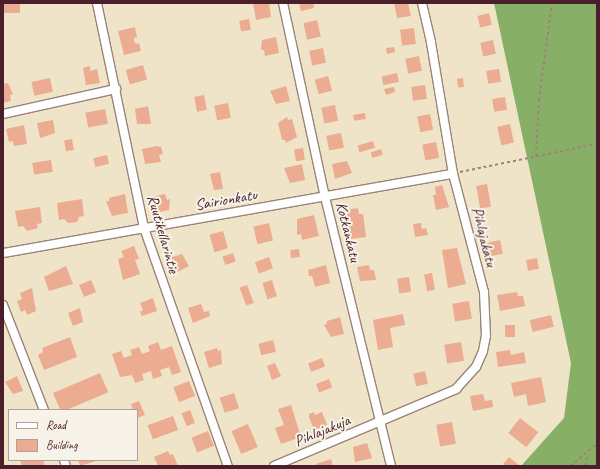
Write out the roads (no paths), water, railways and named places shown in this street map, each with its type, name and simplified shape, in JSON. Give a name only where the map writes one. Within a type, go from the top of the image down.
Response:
[{"type":"street","name":"Ruutikellarintie","points":[[97,3],[144,228],[228,466]]},
{"type":"street","name":"Kotkankatu","points":[[283,3],[325,197],[391,466]]},
{"type":"street","name":"Pihlajakatu","points":[[380,420],[456,389],[476,367],[483,351],[486,336],[484,292],[453,174],[431,42],[422,3]]},
{"type":"street","points":[[3,114],[116,89]]},
{"type":"street","name":"Sairionkatu","points":[[3,253],[453,174]]},
{"type":"street","points":[[3,305],[44,409]]},
{"type":"street","name":"Pihlajakuja","points":[[274,466],[351,435],[380,420]]}]
